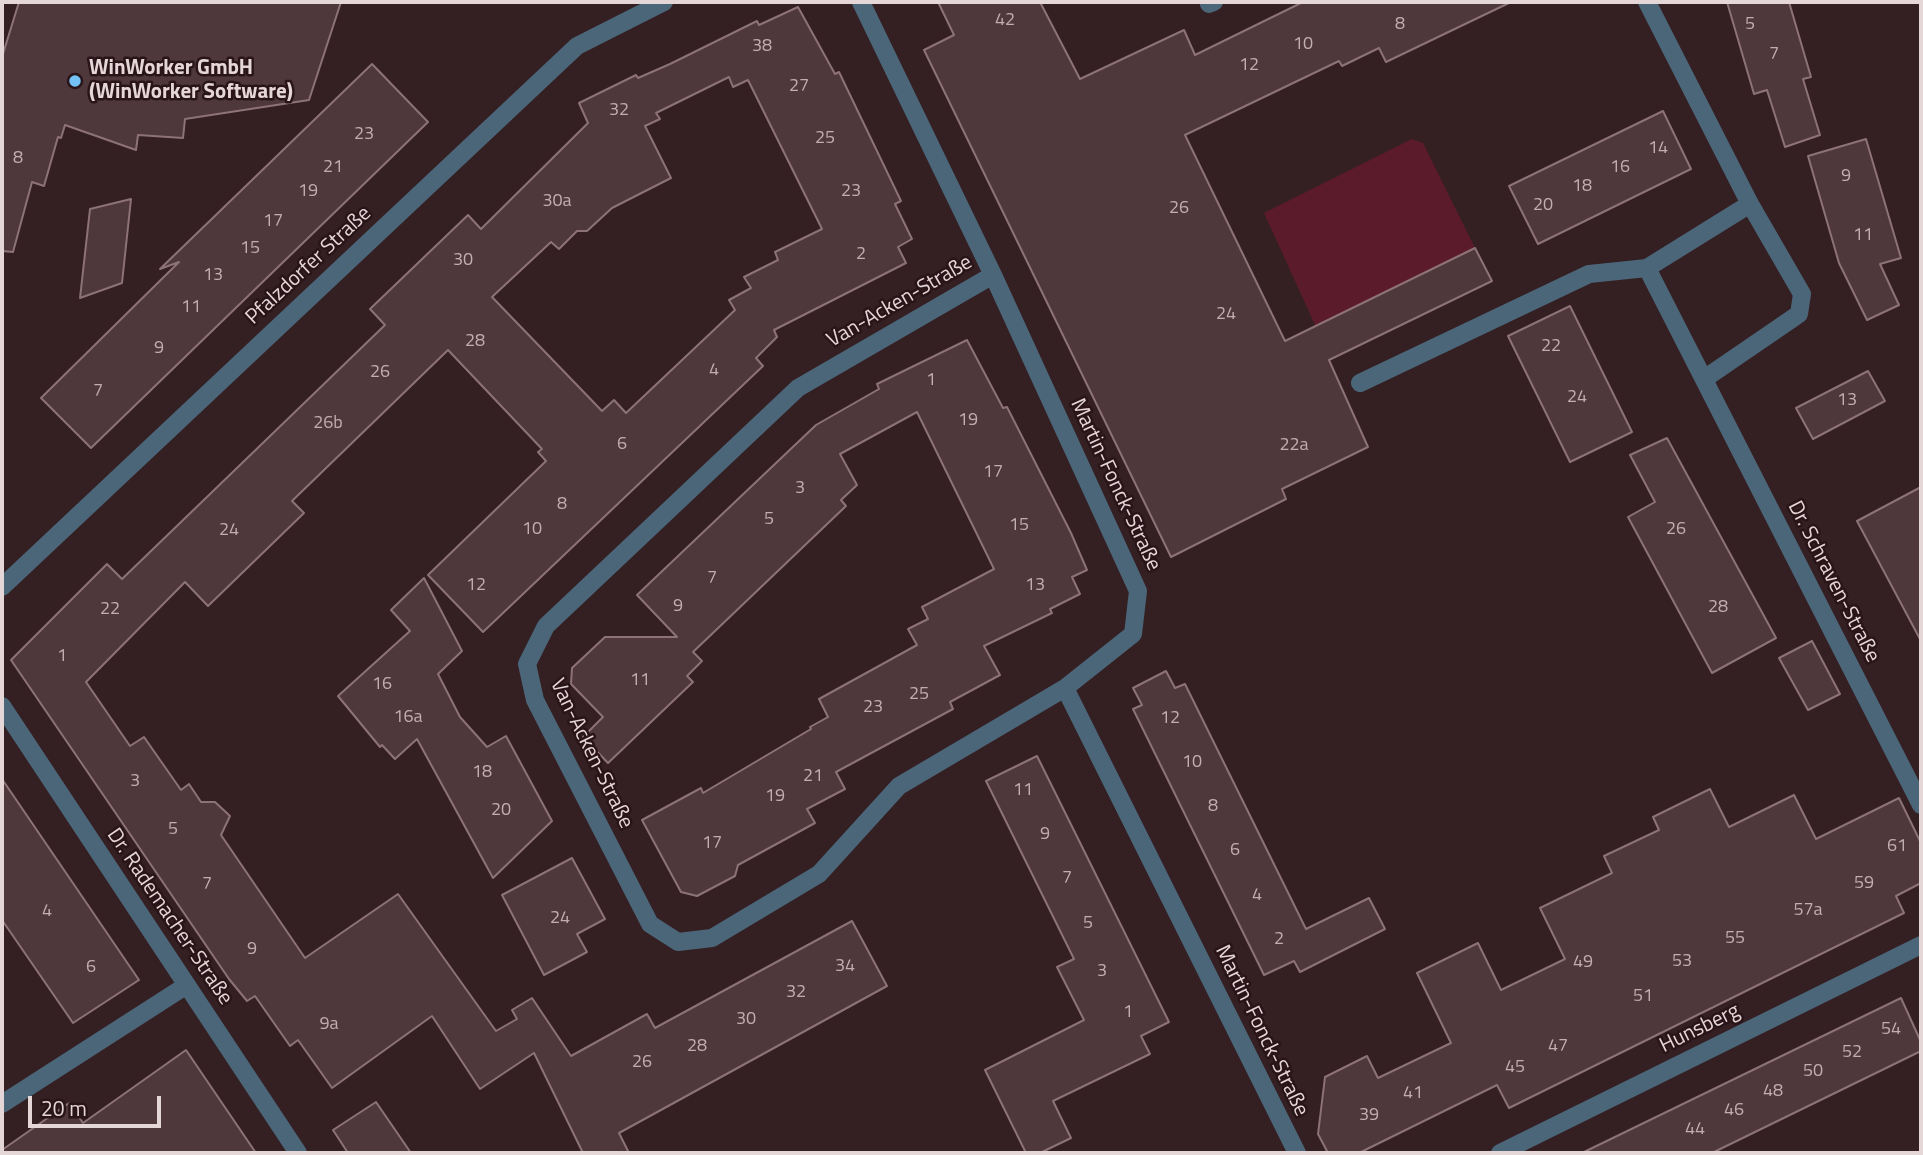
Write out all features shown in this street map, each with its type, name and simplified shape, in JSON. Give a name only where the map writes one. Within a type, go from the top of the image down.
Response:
[{"type":"street","name":"Pfalzdorfer Straße","points":[[2,587],[576,46],[664,2]]},
{"type":"street","name":"Martin-Fonck-Straße","points":[[861,2],[993,275],[1138,591],[1133,634],[1065,688],[1297,1153]]},
{"type":"street","points":[[1647,2],[1750,204],[1802,294],[1799,314],[1704,379]]},
{"type":"street","points":[[1360,383],[1589,274],[1647,268],[1750,204]]},
{"type":"street","name":"Dr. Schraven-Straße","points":[[1647,268],[1921,805]]},
{"type":"street","name":"Van-Acken-Straße","points":[[993,275],[798,388],[546,626],[527,664],[535,700],[650,924],[678,942],[712,938],[819,874],[899,786],[1065,688]]},
{"type":"street","name":"Dr. Rademacher-Straße","points":[[2,706],[298,1153]]},
{"type":"street","name":"Hunsberg","points":[[1500,1153],[1921,945]]},
{"type":"street","points":[[2,1104],[187,985]]},
{"type":"shaded area","points":[[1412,139],[1423,143],[1475,248],[1316,327],[1264,213]]},
{"type":"building","points":[[19,2],[341,2],[309,100],[185,119],[183,138],[138,135],[136,150],[65,125],[61,138],[58,137],[44,186],[32,182],[13,252],[2,251],[2,57]]},
{"type":"building","points":[[938,2],[1040,2],[1080,79],[1184,30],[1195,55],[1303,2],[1511,2],[1386,62],[1379,48],[1342,66],[1339,61],[1185,135],[1285,341],[1475,248],[1492,281],[1329,360],[1368,447],[1282,489],[1286,499],[1171,557],[924,50],[954,35]]},
{"type":"building","points":[[1727,2],[1789,2],[1811,77],[1803,79],[1820,135],[1785,147],[1767,90],[1754,94]]},
{"type":"building","points":[[798,7],[835,74],[839,72],[901,201],[895,204],[912,239],[898,247],[906,263],[774,330],[777,337],[756,358],[763,366],[483,632],[428,575],[546,461],[538,452],[542,449],[448,350],[292,501],[304,513],[208,606],[185,582],[86,682],[130,746],[144,737],[181,790],[189,784],[201,802],[215,802],[230,816],[221,835],[305,958],[398,894],[496,1031],[517,1019],[512,1010],[532,998],[571,1056],[647,1014],[655,1028],[852,921],[887,986],[619,1133],[629,1153],[583,1153],[534,1053],[480,1089],[432,1016],[332,1088],[298,1040],[290,1046],[255,996],[247,1001],[229,979],[11,660],[107,564],[122,579],[385,325],[370,309],[468,215],[481,229],[588,123],[579,103],[636,75],[638,78],[670,64],[757,21],[759,25]],"holes":[[[729,77],[733,87],[748,80],[822,229],[775,252],[778,260],[744,277],[751,288],[729,300],[735,310],[626,413],[614,400],[602,411],[492,297],[551,242],[559,249],[577,231],[587,231],[612,208],[671,178],[645,126],[660,119],[656,113]]]},
{"type":"building","points":[[372,64],[428,122],[91,448],[41,398],[179,262],[160,269]]},
{"type":"building","points":[[1663,111],[1691,169],[1538,244],[1509,186]]},
{"type":"building","points":[[1866,139],[1901,258],[1880,264],[1899,305],[1867,320],[1839,263],[1808,156]]},
{"type":"building","points":[[131,199],[122,283],[80,298],[90,209]]},
{"type":"building","points":[[1570,306],[1632,432],[1570,462],[1508,336]]},
{"type":"building","points":[[967,340],[1003,408],[1007,407],[1071,533],[1087,570],[1072,577],[1080,594],[1050,609],[1052,613],[984,646],[1000,675],[950,702],[953,709],[836,772],[845,789],[807,809],[815,823],[738,865],[735,876],[697,896],[681,892],[642,820],[701,788],[703,793],[828,717],[819,699],[917,645],[908,629],[928,619],[922,607],[994,569],[917,412],[840,454],[857,485],[841,500],[846,506],[693,652],[702,661],[687,676],[693,682],[608,763],[583,737],[603,717],[571,684],[572,668],[605,637],[677,637],[637,595],[816,425],[879,389],[877,384]]},
{"type":"building","points":[[1868,371],[1885,401],[1813,439],[1796,408]]},
{"type":"building","points":[[1667,438],[1776,638],[1712,673],[1628,517],[1655,502],[1630,455]]},
{"type":"building","points":[[1921,487],[1921,641],[1857,521]]},
{"type":"building","points":[[424,578],[462,651],[438,674],[460,717],[487,747],[506,736],[552,821],[493,878],[417,739],[395,759],[382,745],[380,747],[338,696],[410,631],[391,610]]},
{"type":"building","points":[[1812,641],[1840,694],[1808,710],[1779,658]]},
{"type":"building","points":[[1166,671],[1175,688],[1185,684],[1306,929],[1369,898],[1385,929],[1300,972],[1294,961],[1264,975],[1133,709],[1142,705],[1133,688]]},
{"type":"building","points":[[1037,756],[1169,1022],[1141,1036],[1150,1054],[1053,1101],[1071,1138],[1040,1153],[1026,1153],[985,1070],[1084,1020],[1057,967],[1074,959],[986,781]]},
{"type":"building","points":[[2,779],[139,980],[73,1023],[2,920]]},
{"type":"building","points":[[1710,789],[1729,827],[1794,795],[1816,839],[1899,798],[1921,843],[1921,883],[1896,896],[1904,913],[1509,1108],[1497,1085],[1359,1153],[1328,1153],[1318,1134],[1325,1077],[1367,1056],[1378,1078],[1451,1043],[1417,973],[1478,943],[1501,990],[1565,959],[1540,908],[1612,873],[1604,856],[1659,830],[1653,817]]},
{"type":"building","points":[[572,858],[605,919],[577,934],[587,952],[544,975],[502,895]]},
{"type":"building","points":[[1901,998],[1921,1042],[1921,1051],[1712,1153],[1582,1153]]},
{"type":"building","points":[[186,1050],[256,1153],[2,1153],[2,1150],[69,1103],[83,1123]]},
{"type":"building","points":[[376,1102],[411,1153],[348,1153],[333,1130]]},
{"type":"place","name":"WinWorker GmbH (WinWorker Software)","points":[[75,81]]}]
